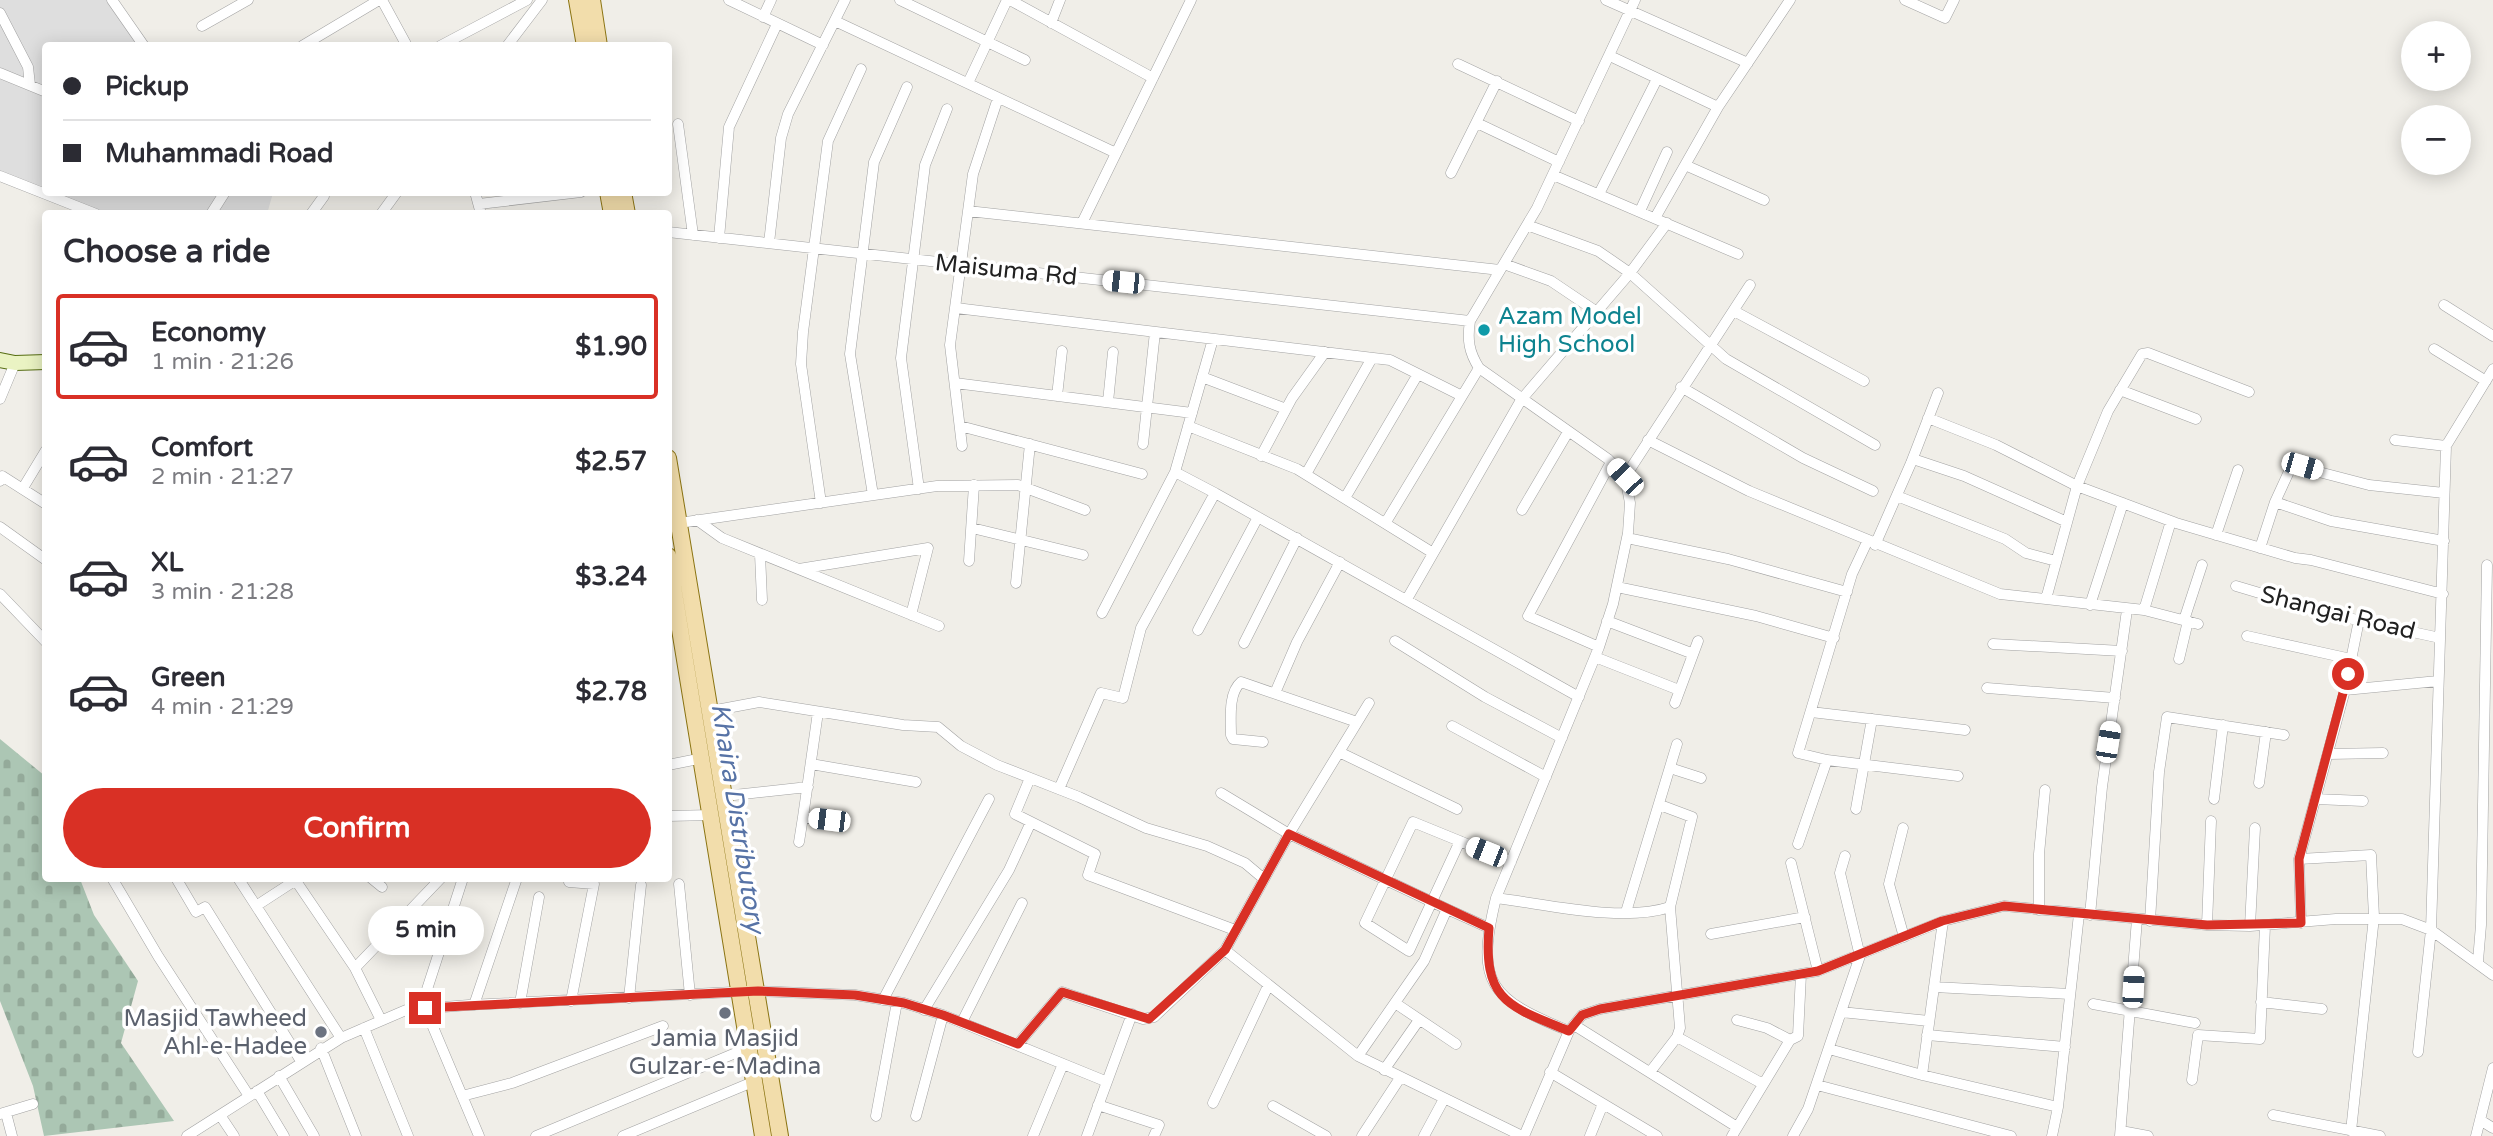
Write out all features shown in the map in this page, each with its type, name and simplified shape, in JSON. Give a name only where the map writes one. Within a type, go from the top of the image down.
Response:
[{"type":"main road","points":[[578,0],[584,42]]},
{"type":"main road","points":[[592,0],[598,42]]},
{"type":"main road","points":[[672,503],[679,523],[725,796],[750,992],[750,1047],[758,1134]]},
{"type":"main road","points":[[672,575],[712,815],[780,1136]]},
{"type":"street","points":[[112,0],[141,42]]},
{"type":"street","points":[[202,26],[248,0]]},
{"type":"street","points":[[309,42],[380,0],[405,42]]},
{"type":"street","points":[[448,42],[527,0]]},
{"type":"street","points":[[510,42],[542,0]]},
{"type":"street","points":[[729,0],[823,45]]},
{"type":"street","points":[[763,17],[771,0]]},
{"type":"street","points":[[769,243],[784,127],[845,0]]},
{"type":"street","points":[[900,0],[1025,60]]},
{"type":"street","points":[[968,83],[1008,0],[1153,78]]},
{"type":"street","points":[[1051,23],[1060,0]]},
{"type":"street","points":[[1082,223],[1191,0]]},
{"type":"street","points":[[1606,0],[1748,63]]},
{"type":"street","points":[[1635,0],[1553,175],[1527,225],[1470,321],[1469,351],[1479,368],[1611,462],[1625,477],[1630,503],[1627,538],[1617,587],[1597,652],[1496,898],[1486,955],[1489,979],[1503,997],[1526,1013],[1571,1028],[1650,1072],[1734,1131],[1790,1040],[1798,1036],[1801,974]]},
{"type":"street","points":[[1655,218],[1718,107],[1790,0]]},
{"type":"street","points":[[1905,0],[1920,3],[1945,18],[1954,0]]},
{"type":"street","points":[[0,13],[28,67],[30,85]]},
{"type":"street","points":[[835,21],[1116,153]]},
{"type":"street","points":[[719,238],[729,127],[777,24]]},
{"type":"street","points":[[1610,56],[1718,107]]},
{"type":"street","points":[[1458,64],[1579,121]]},
{"type":"street","points":[[821,503],[801,363],[828,141],[861,69]]},
{"type":"street","points":[[0,73],[42,90]]},
{"type":"street","points":[[1599,194],[1657,79]]},
{"type":"street","points":[[1451,173],[1497,81]]},
{"type":"street","points":[[873,495],[850,354],[874,162],[907,87]]},
{"type":"street","points":[[962,446],[950,345],[978,153],[998,98]]},
{"type":"street","points":[[919,489],[901,358],[925,165],[947,109]]},
{"type":"street","points":[[1477,123],[1559,162]]},
{"type":"street","points":[[678,124],[693,235]]},
{"type":"street","points":[[1640,211],[1667,152]]},
{"type":"street","points":[[1685,164],[1764,200]]},
{"type":"street","points":[[1553,175],[1738,254]]},
{"type":"street","points":[[0,176],[42,193]]},
{"type":"street","points":[[51,196],[86,210]]},
{"type":"street","points":[[314,210],[324,196]]},
{"type":"street","points":[[480,209],[557,196]]},
{"type":"street","points":[[968,211],[1502,267],[1551,281],[1597,312]]},
{"type":"street","points":[[1406,599],[1521,400],[1630,273],[1667,223]]},
{"type":"street","points":[[1527,225],[1598,251],[1630,273],[1708,346],[1726,359],[1875,445]]},
{"type":"street","name":"Maisuma Rd","points":[[672,232],[1470,321]]},
{"type":"street","points":[[1625,477],[1681,387],[1750,285]]},
{"type":"street","points":[[2444,305],[2493,336]]},
{"type":"street","points":[[956,308],[1390,360],[1462,396]]},
{"type":"street","points":[[1734,311],[1864,381]]},
{"type":"street","points":[[1143,444],[1155,332]]},
{"type":"street","points":[[1102,612],[1175,472],[1213,339]]},
{"type":"street","points":[[2434,349],[2486,381]]},
{"type":"street","points":[[1057,396],[1062,351]]},
{"type":"street","points":[[1108,402],[1113,352]]},
{"type":"street","points":[[1261,456],[1286,409],[1325,352]]},
{"type":"street","points":[[2046,600],[2077,486],[2094,442],[2138,358],[2148,354],[2249,392]]},
{"type":"street","points":[[1306,474],[1372,358]]},
{"type":"street","points":[[0,360],[15,363],[42,362]]},
{"type":"street","points":[[0,399],[15,363]]},
{"type":"street","points":[[1386,522],[1479,368]]},
{"type":"street","points":[[2418,1052],[2431,930],[2446,446],[2493,369]]},
{"type":"street","points":[[1345,498],[1418,374]]},
{"type":"street","points":[[1202,377],[1286,409]]},
{"type":"street","points":[[955,383],[1192,413]]},
{"type":"street","points":[[1681,387],[1803,458],[1873,491]]},
{"type":"street","points":[[2120,390],[2196,419]]},
{"type":"street","points":[[1938,393],[1897,496],[1847,592],[1798,752],[1828,760],[1958,776]]},
{"type":"street","points":[[1928,418],[1996,445],[2077,486],[2171,521],[2260,548],[2443,594]]},
{"type":"street","points":[[960,426],[1142,474]]},
{"type":"street","points":[[1188,426],[1306,474],[1433,553]]},
{"type":"street","points":[[1522,510],[1568,432]]},
{"type":"street","points":[[1648,440],[1749,491],[2000,594],[2144,610],[2190,621]]},
{"type":"street","points":[[2395,440],[2446,446]]},
{"type":"street","points":[[1016,583],[1030,444]]},
{"type":"street","points":[[23,488],[42,459]]},
{"type":"street","points":[[1913,459],[1964,476],[2067,522]]},
{"type":"street","points":[[1611,462],[1528,616],[1679,690]]},
{"type":"street","points":[[2260,548],[2275,502],[2294,465],[2369,485],[2444,493]]},
{"type":"street","points":[[2216,535],[2238,470]]},
{"type":"street","points":[[1175,472],[1579,697]]},
{"type":"street","points":[[0,481],[2,477],[42,501]]},
{"type":"street","points":[[970,561],[974,485]]},
{"type":"street","points":[[679,523],[919,489],[974,485],[1025,488],[1085,510]]},
{"type":"street","points":[[1059,789],[1101,693],[1123,698],[1141,628],[1215,493]]},
{"type":"street","points":[[1897,496],[2005,539],[2026,553],[2056,561]]},
{"type":"street","points":[[2275,502],[2331,521],[2444,541]]},
{"type":"street","points":[[2090,605],[2123,503]]},
{"type":"street","points":[[1198,631],[1258,517]]},
{"type":"street","points":[[697,520],[722,538],[939,626]]},
{"type":"street","points":[[2144,610],[2171,521]]},
{"type":"street","points":[[0,527],[42,557]]},
{"type":"street","points":[[972,528],[1083,555]]},
{"type":"street","points":[[1244,643],[1297,538]]},
{"type":"street","points":[[1627,538],[1728,559],[1847,592]]},
{"type":"street","points":[[799,569],[928,548],[911,615]]},
{"type":"street","points":[[760,554],[762,600]]},
{"type":"street","points":[[1275,693],[1297,642],[1340,562]]},
{"type":"street","points":[[2179,659],[2202,565]]},
{"type":"street","points":[[2477,961],[2481,925],[2489,719],[2487,565]]},
{"type":"street","name":"Shangai Road","points":[[2236,586],[2360,621],[2440,638]]},
{"type":"street","points":[[1617,587],[1756,616],[1834,638]]},
{"type":"street","points":[[0,594],[42,638]]},
{"type":"street","points":[[2052,1136],[2058,1107],[2070,994],[2084,914],[2127,610]]},
{"type":"street","points":[[1607,621],[1691,653]]},
{"type":"street","points":[[2301,923],[2299,859],[2346,690],[2360,621]]},
{"type":"street","points":[[2247,636],[2351,659]]},
{"type":"street","points":[[1395,641],[1485,697],[1562,738]]},
{"type":"street","points":[[1675,703],[1691,653],[1698,641]]},
{"type":"street","points":[[1993,643],[2122,651]]},
{"type":"street","points":[[2346,690],[2438,681]]},
{"type":"street","points":[[1263,742],[1233,739],[1232,703],[1236,686],[1241,682],[1357,722]]},
{"type":"street","points":[[1987,688],[2115,698]]},
{"type":"street","points":[[711,710],[759,702],[938,727],[961,746],[1146,828],[1208,846],[1245,863],[1264,879]]},
{"type":"street","points":[[1018,1044],[1062,992],[1143,1019],[1154,1017],[1225,950],[1289,834],[1369,703]]},
{"type":"street","points":[[799,842],[818,712]]},
{"type":"street","points":[[1811,712],[1965,730]]},
{"type":"street","points":[[2150,921],[2158,786],[2167,718],[2284,735]]},
{"type":"street","points":[[1856,809],[1872,719]]},
{"type":"street","points":[[2214,799],[2223,725]]},
{"type":"street","points":[[1452,726],[1546,777]]},
{"type":"street","points":[[2259,783],[2266,732]]},
{"type":"street","points":[[1626,912],[1677,744]]},
{"type":"street","points":[[1339,752],[1457,810]]},
{"type":"street","points":[[2329,754],[2383,752]]},
{"type":"street","points":[[672,764],[703,758]]},
{"type":"street","points":[[1798,844],[1828,760]]},
{"type":"street","points":[[811,764],[916,782]]},
{"type":"street","points":[[1670,768],[1701,778]]},
{"type":"street","points":[[1030,778],[1015,814],[1095,854],[1088,875],[1235,930]]},
{"type":"street","points":[[725,796],[808,788]]},
{"type":"street","points":[[2039,910],[2039,853],[2045,790]]},
{"type":"street","points":[[1221,793],[1289,834],[1489,928]]},
{"type":"street","points":[[883,1000],[989,799]]},
{"type":"street","points":[[2316,799],[2363,801]]},
{"type":"street","points":[[1650,1072],[1677,1037],[1678,996],[1670,907],[1692,817],[1660,805]]},
{"type":"street","points":[[672,816],[712,815]]},
{"type":"street","points":[[803,817],[829,820]]},
{"type":"street","points":[[2207,925],[2211,821]]},
{"type":"street","points":[[924,1010],[1009,870],[1031,822]]},
{"type":"street","points":[[1460,841],[1409,951],[1365,923],[1413,822],[1460,841],[1511,862]]},
{"type":"street","points":[[1903,828],[1889,884],[1904,937]]},
{"type":"street","points":[[2250,926],[2255,828]]},
{"type":"street","points":[[2299,859],[2371,855],[2374,917],[2351,1131]]},
{"type":"street","points":[[1793,1136],[1808,1109],[1860,956],[1840,873],[1845,856]]},
{"type":"street","points":[[1791,863],[1818,971]]},
{"type":"street","points":[[114,882],[165,968],[284,1136]]},
{"type":"street","points":[[179,882],[196,912],[205,907],[301,1061]]},
{"type":"street","points":[[241,882],[341,1038]]},
{"type":"street","points":[[256,906],[295,882]]},
{"type":"street","points":[[299,882],[355,968],[381,1020]]},
{"type":"street","points":[[376,882],[382,887]]},
{"type":"street","points":[[355,968],[437,882]]},
{"type":"street","points":[[462,882],[423,1008],[479,1136]]},
{"type":"street","points":[[474,1005],[516,882]]},
{"type":"street","points":[[569,882],[594,884],[571,1001]]},
{"type":"street","points":[[679,884],[690,995]]},
{"type":"street","points":[[629,998],[641,885]]},
{"type":"street","points":[[520,1003],[540,897]]},
{"type":"street","points":[[1496,898],[1626,912],[1654,911],[1670,907]]},
{"type":"street","points":[[962,1022],[1022,903]]},
{"type":"street","points":[[1225,950],[1358,1056],[1523,1136],[1571,1028],[1582,1015],[1600,1009],[1818,971],[1942,921],[2004,906],[2207,925],[2265,926],[2374,917],[2402,919],[2431,930],[2493,975]]},
{"type":"street","points":[[1358,1056],[1424,961],[1447,909]]},
{"type":"street","points":[[1711,934],[1805,917]]},
{"type":"street","points":[[2137,919],[2121,1133],[2148,1136]]},
{"type":"street","points":[[1922,1075],[1942,921]]},
{"type":"street","points":[[2192,1080],[2198,1035],[2259,1041],[2265,926]]},
{"type":"street","points":[[1213,1103],[1268,986]]},
{"type":"street","points":[[1934,987],[2070,994]]},
{"type":"street","points":[[187,1136],[321,1048],[406,1010],[423,1008],[750,992],[855,995],[897,1002],[943,1015],[1105,1081]]},
{"type":"street","points":[[876,1116],[897,1002]]},
{"type":"street","points":[[2261,1002],[2322,1009]]},
{"type":"street","points":[[1395,1003],[1456,1044]]},
{"type":"street","points":[[2093,1004],[2195,1023]]},
{"type":"street","points":[[1841,1012],[1929,1021]]},
{"type":"street","points":[[1087,1136],[1105,1081],[1132,1014]]},
{"type":"street","points":[[916,1116],[943,1015]]},
{"type":"street","points":[[1384,1070],[1419,1020]]},
{"type":"street","points":[[1737,1020],[1767,1028],[1790,1040]]},
{"type":"street","points":[[462,1096],[512,1083],[663,1026]]},
{"type":"street","points":[[364,1028],[408,1136]]},
{"type":"street","points":[[1927,1035],[2065,1047]]},
{"type":"street","points":[[1677,1037],[1763,1084]]},
{"type":"street","points":[[536,1136],[750,1047]]},
{"type":"street","points":[[321,1048],[356,1136]]},
{"type":"street","points":[[1829,1049],[1922,1075],[2058,1107]]},
{"type":"street","points":[[1033,1136],[1063,1064]]},
{"type":"street","points":[[2476,1136],[2493,1069]]},
{"type":"street","points":[[1550,1072],[1657,1136]]},
{"type":"street","points":[[279,1076],[314,1136]]},
{"type":"street","points":[[1362,1136],[1400,1078]]},
{"type":"street","points":[[623,1136],[755,1081]]},
{"type":"street","points":[[1816,1085],[2007,1135]]},
{"type":"street","points":[[1424,1136],[1444,1099]]},
{"type":"street","points":[[12,1136],[3,1114],[33,1104]]},
{"type":"street","points":[[1590,1136],[1603,1104]]},
{"type":"street","points":[[1098,1105],[1159,1125],[1154,1136]]},
{"type":"street","points":[[1273,1106],[1326,1136]]},
{"type":"street","points":[[220,1115],[234,1136]]},
{"type":"street","points":[[2273,1115],[2380,1136]]},
{"type":"street","points":[[2480,1120],[2493,1128]]},
{"type":"shaded area","points":[[0,0],[116,0],[142,42],[42,42],[42,189],[0,172]]},
{"type":"shaded area","points":[[59,196],[272,196],[268,210],[96,210]]},
{"type":"green space","points":[[0,739],[42,774],[42,882],[81,882],[94,915],[138,981],[121,1043],[174,1121],[44,1136],[33,1086],[0,1001]]},
{"type":"place","name":"Azam Model High School","points":[[1484,330]]},
{"type":"place","name":"Jamia Masjid Gulzar-e-Madina","points":[[725,1013]]},
{"type":"place","name":"Masjid Tawheed Ahl-e-Hadee","points":[[321,1032]]},
{"type":"route","points":[[425,1008],[758,991],[855,995],[904,1003],[1018,1044],[1062,992],[1149,1019],[1225,950],[1289,834],[1489,928],[1486,955],[1489,979],[1503,997],[1526,1013],[1569,1031],[1582,1015],[1600,1009],[1818,971],[1942,921],[2004,906],[2207,925],[2301,923],[2299,859],[2346,690],[2348,674]]},
{"type":"water label","name":"Khaira Distributory","points":[[738,818]]}]
